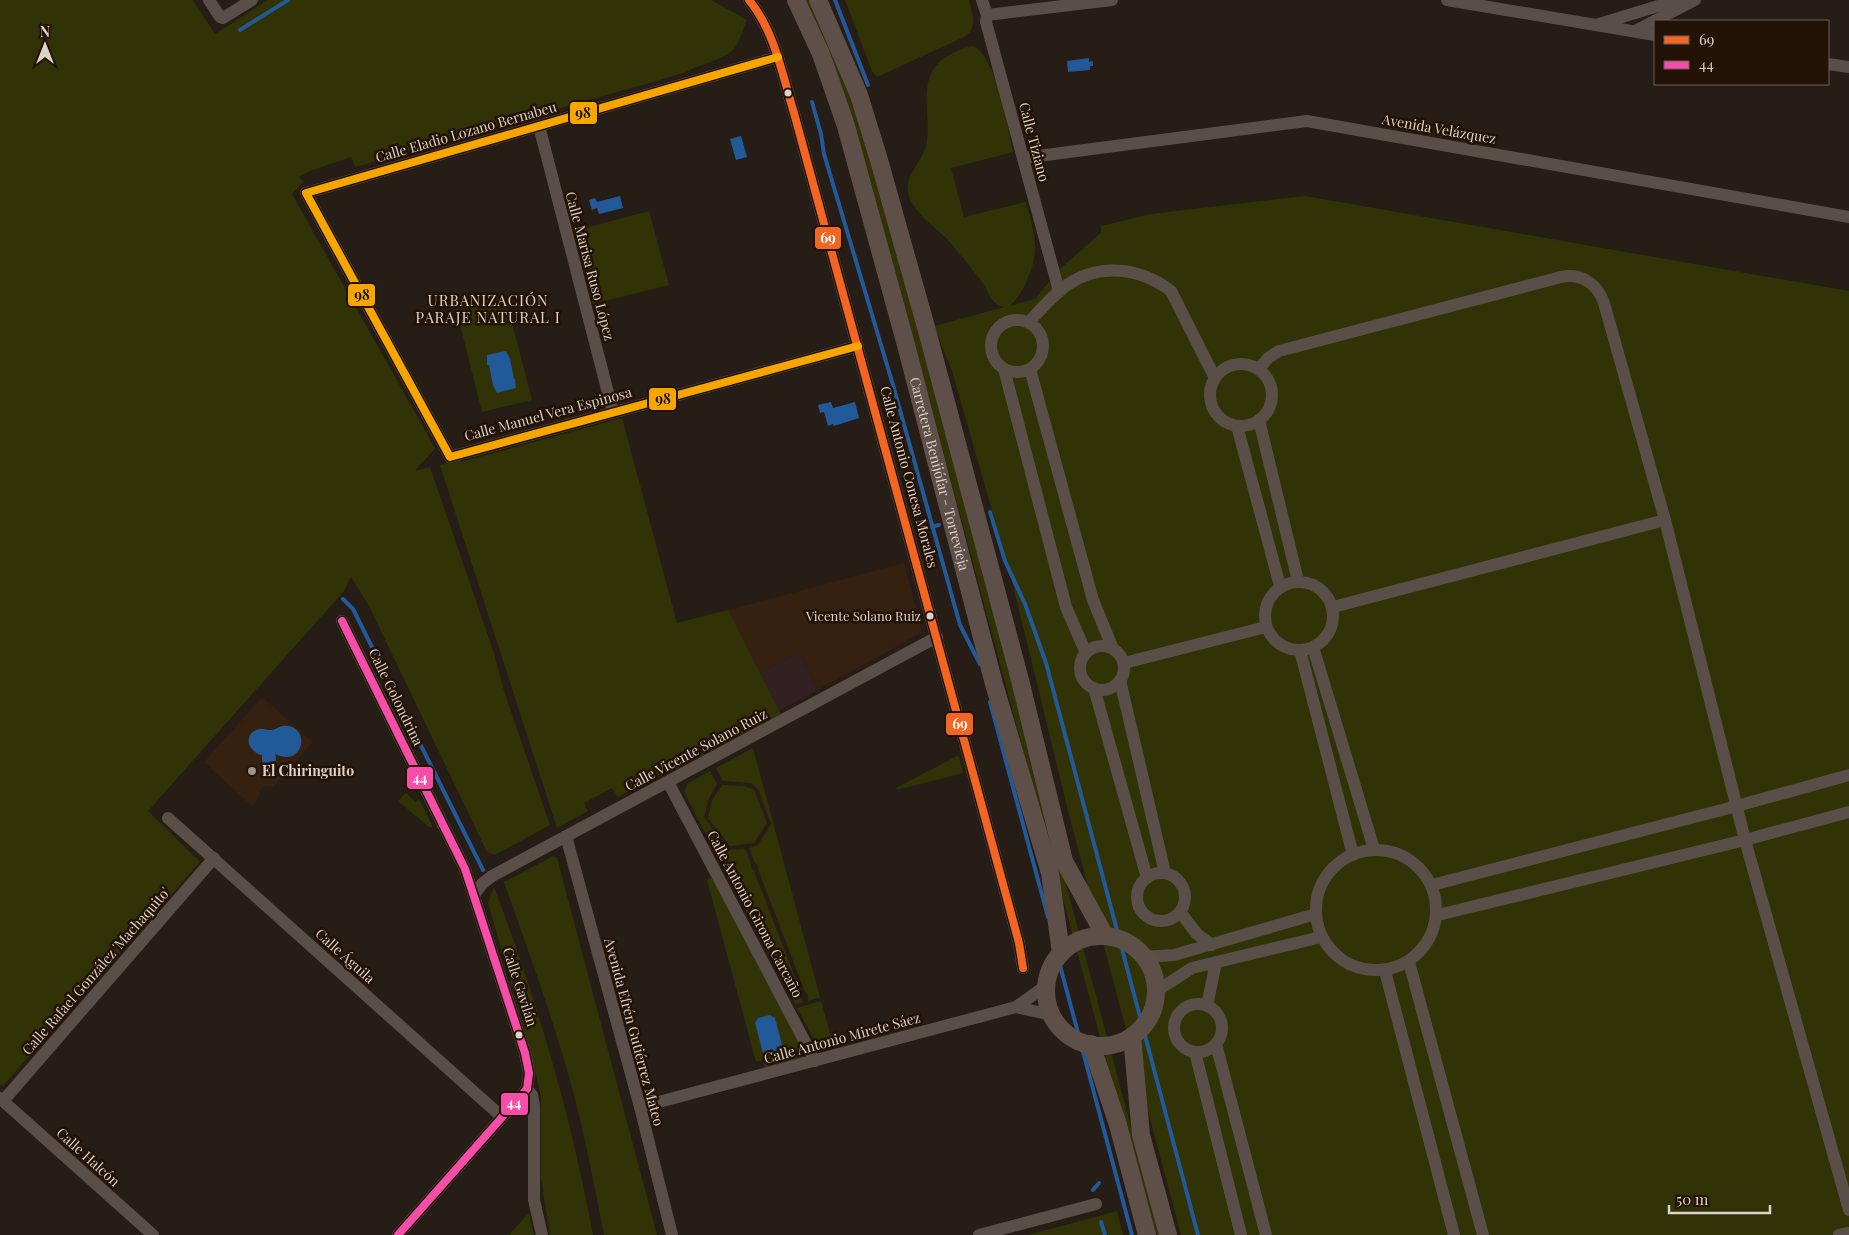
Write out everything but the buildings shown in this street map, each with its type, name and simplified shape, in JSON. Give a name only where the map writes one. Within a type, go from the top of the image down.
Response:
[{"type":"main road","name":"Carretera Benijófar - Torrevieja","points":[[796,0],[821,54],[846,126],[906,345],[994,684],[1050,874],[1061,954]]},
{"type":"main road","name":"Carretera Benijófar - Torrevieja","points":[[818,0],[860,96],[879,160],[926,327],[1017,671],[1064,861],[1105,936]]},
{"type":"main road","points":[[1105,936],[1123,940],[1138,950],[1150,965],[1155,982],[1155,1000],[1149,1017],[1138,1032],[1123,1042],[1105,1046],[1091,1044],[1071,1037],[1057,1025],[1049,1009],[1046,991],[1049,974],[1057,958],[1070,945],[1087,938],[1105,936]]},
{"type":"main road","points":[[1132,1036],[1141,1135],[1168,1235]]},
{"type":"main road","points":[[1091,1044],[1118,1125],[1147,1235]]},
{"type":"street","points":[[209,0],[220,18],[252,0]]},
{"type":"street","name":"Calle Antonio Conesa Morales","points":[[749,0],[765,23],[778,58],[937,637],[1019,943],[1023,968]]},
{"type":"street","name":"Calle Tiziano","points":[[982,0],[987,15],[986,22],[1059,291]]},
{"type":"street","points":[[987,15],[1112,0]]},
{"type":"street","points":[[1447,0],[1654,35]]},
{"type":"street","points":[[1596,25],[1678,0]]},
{"type":"street","points":[[1656,20],[1695,0]]},
{"type":"street","points":[[1635,31],[1654,7]]},
{"type":"street","points":[[1635,31],[1654,21]]},
{"type":"street","name":"Calle Eladio Lozano Bernabeu","points":[[450,457],[306,192],[778,58]]},
{"type":"street","points":[[1829,64],[1849,67]]},
{"type":"street","name":"Avenida Velázquez","points":[[1023,158],[1307,121],[1849,217]]},
{"type":"street","name":"Calle Marisa Ruso López","points":[[539,126],[613,412]]},
{"type":"street","points":[[1029,322],[1059,291],[1079,278],[1103,271],[1139,273],[1171,291],[1215,378]]},
{"type":"street","points":[[1259,369],[1268,358],[1278,351],[1561,277],[1575,276],[1582,278],[1599,290],[1664,520],[1745,840],[1849,1210]]},
{"type":"street","points":[[1013,320],[1029,322],[1039,332],[1043,345],[1040,359],[1030,368],[1017,372],[1004,368],[993,357],[991,341],[998,327],[1013,320]]},
{"type":"street","name":"Calle Manuel Vera Espinosa","points":[[450,457],[858,346]]},
{"type":"street","points":[[1242,363],[1259,369],[1270,383],[1272,401],[1264,417],[1249,426],[1231,426],[1216,416],[1209,399],[1212,381],[1224,368],[1242,363]]},
{"type":"street","points":[[1004,368],[1066,607],[1086,653]]},
{"type":"street","points":[[1030,368],[1093,600],[1113,649],[1122,658],[1124,663],[1123,676],[1115,686],[1103,691],[1094,688],[1082,678],[1080,665],[1086,653],[1094,647],[1104,646],[1113,649]]},
{"type":"street","points":[[1259,420],[1298,581]]},
{"type":"street","points":[[1237,426],[1280,586]]},
{"type":"street","points":[[1333,607],[1664,520]]},
{"type":"street","points":[[1298,581],[1308,582],[1317,586],[1325,593],[1333,607],[1333,625],[1319,645],[1303,651],[1283,647],[1268,634],[1266,627],[1265,605],[1268,598],[1280,586],[1298,581]]},
{"type":"street","name":"Calle Golondrina","points":[[342,621],[464,869],[474,895]]},
{"type":"street","points":[[1124,663],[1266,627]]},
{"type":"street","name":"Calle Vicente Solano Ruiz","points":[[474,895],[482,884],[492,876],[937,637]]},
{"type":"street","points":[[1313,647],[1374,849]]},
{"type":"street","points":[[1300,650],[1353,855]]},
{"type":"street","points":[[1120,680],[1165,874]]},
{"type":"street","points":[[1094,688],[1147,878]]},
{"type":"street","points":[[1432,885],[1849,775]]},
{"type":"street","name":"Calle Antonio Girona Carcaño","points":[[668,782],[815,1061]]},
{"type":"street","points":[[1438,916],[1745,840],[1849,812]]},
{"type":"street","name":"Calle Águila","points":[[168,818],[502,1117]]},
{"type":"street","name":"Avenida Efrén Gutiérrez Mateo","points":[[566,836],[640,1107],[672,1235]]},
{"type":"street","points":[[1374,849],[1412,861],[1432,885],[1438,916],[1429,942],[1409,962],[1385,971],[1359,969],[1337,957],[1321,937],[1316,914],[1320,887],[1335,866],[1353,855],[1374,849]]},
{"type":"street","name":"Calle Rafael González 'Machaquito'","points":[[1,1099],[214,858]]},
{"type":"street","points":[[1154,874],[1165,874],[1177,879],[1182,885],[1185,901],[1180,912],[1170,920],[1162,921],[1148,917],[1142,912],[1138,905],[1138,890],[1147,878],[1154,874]]},
{"type":"street","name":"Calle Gavilán","points":[[474,895],[525,1053],[529,1073],[527,1089],[532,1095],[534,1106],[534,1200],[542,1235]]},
{"type":"street","points":[[1180,912],[1197,934],[1212,945]]},
{"type":"street","points":[[1143,957],[1174,955],[1316,914]]},
{"type":"street","points":[[1155,992],[1192,968],[1321,937]]},
{"type":"street","points":[[1207,1006],[1216,962]]},
{"type":"street","points":[[1409,962],[1483,1235]]},
{"type":"street","points":[[1385,971],[1454,1235]]},
{"type":"street","points":[[1016,1007],[1047,985]]},
{"type":"street","points":[[1192,1004],[1200,1004],[1214,1009],[1222,1022],[1222,1030],[1216,1044],[1203,1052],[1195,1052],[1180,1044],[1174,1029],[1178,1014],[1192,1004]]},
{"type":"street","name":"Calle Antonio Mirete Sáez","points":[[640,1107],[1016,1007],[1052,1015]]},
{"type":"street","points":[[1216,1044],[1266,1235]]},
{"type":"street","points":[[1195,1052],[1242,1235]]},
{"type":"street","points":[[398,1235],[527,1089]]},
{"type":"street","name":"Calle Halcón","points":[[1,1099],[153,1235]]},
{"type":"street","points":[[978,1235],[1013,1230],[1096,1204]]},
{"type":"street","points":[[1839,1235],[1849,1232]]},
{"type":"shaded area","points":[[0,0],[193,0],[215,34],[268,0],[711,0],[747,20],[734,49],[724,57],[684,73],[355,167],[351,157],[310,171],[299,177],[303,182],[292,194],[435,448],[415,471],[430,467],[494,653],[504,691],[550,825],[495,855],[487,852],[369,606],[351,577],[344,591],[148,811],[200,862],[3,1086],[0,1084]]},
{"type":"shaded area","points":[[805,0],[812,0],[844,77],[863,133],[901,268],[1160,1235],[1153,1235],[911,331]]},
{"type":"shaded area","points":[[845,0],[969,0],[973,25],[970,32],[964,37],[877,77],[872,71]]},
{"type":"shaded area","points":[[974,46],[982,53],[995,79],[1013,152],[951,168],[964,217],[1026,202],[1034,232],[1034,260],[1024,287],[1010,306],[1035,299],[1061,268],[1101,233],[1101,226],[1151,214],[1305,196],[1849,291],[1849,1235],[1181,1235],[1069,815],[1010,573],[952,371],[934,326],[1005,307],[994,302],[983,283],[947,239],[918,212],[908,192],[911,174],[926,146],[928,134],[927,86],[930,76],[936,66],[946,57]]},
{"type":"shaded area","points":[[649,211],[669,285],[593,304],[574,231]]},
{"type":"shaded area","points":[[505,296],[532,400],[482,412],[456,308]]},
{"type":"shaded area","points":[[622,418],[677,623],[728,610],[781,714],[675,770],[670,761],[661,766],[664,772],[618,797],[612,788],[584,803],[588,811],[557,828],[440,465],[460,459],[461,462]]},
{"type":"shaded area","points":[[904,563],[921,633],[818,690],[799,653],[760,673],[728,610]]},
{"type":"shaded area","points":[[799,653],[818,690],[779,711],[760,673]]},
{"type":"shaded area","name":"El Chiringuito","points":[[262,697],[313,742],[274,786],[266,786],[260,790],[257,801],[252,806],[204,762]]},
{"type":"shaded area","points":[[753,748],[820,997],[808,1001],[808,995],[805,992],[758,865],[755,863],[749,848],[758,845],[771,824],[759,791],[752,783],[723,781],[716,768]]},
{"type":"shaded area","points":[[957,756],[959,757],[963,773],[897,790],[896,788]]},
{"type":"shaded area","points":[[710,771],[717,784],[709,798],[704,817],[719,838],[711,844],[684,792],[688,783]]},
{"type":"shaded area","points":[[722,785],[745,786],[754,790],[767,823],[754,843],[730,846],[708,818],[712,800]]},
{"type":"shaded area","points":[[406,793],[416,802],[419,799],[432,827],[429,827],[398,801]]},
{"type":"shaded area","points":[[723,844],[730,850],[745,849],[801,993],[800,998],[804,1002],[795,1004],[714,850]]},
{"type":"shaded area","points":[[553,856],[557,858],[657,1235],[604,1235],[593,1177],[563,1055],[504,882]]},
{"type":"shaded area","points":[[712,878],[805,1055],[803,1058],[765,1069],[763,1060],[756,1062],[707,880]]},
{"type":"shaded area","points":[[494,887],[525,972],[551,1059],[574,1146],[593,1235],[550,1235],[541,1178],[541,1097],[531,1053],[488,903]]},
{"type":"shaded area","points":[[821,1001],[833,1048],[823,1048],[817,1044],[797,1008]]},
{"type":"shaded area","points":[[1117,1211],[1123,1235],[1028,1235]]},
{"type":"shaded area","points":[[529,1213],[534,1235],[509,1235]]},
{"type":"water","points":[[1089,58],[1089,62],[1093,61],[1093,66],[1090,66],[1090,70],[1068,72],[1067,61]]},
{"type":"water","points":[[741,136],[747,157],[736,160],[730,139]]},
{"type":"water","points":[[620,196],[623,208],[599,214],[597,208],[592,210],[589,200],[595,198],[597,202]]},
{"type":"water","points":[[506,351],[510,359],[516,388],[497,393],[493,385],[489,365],[487,365],[487,355]]},
{"type":"water","points":[[831,402],[833,408],[855,402],[859,418],[828,426],[824,412],[820,413],[818,405]]},
{"type":"water","points":[[282,726],[292,727],[298,731],[301,737],[301,744],[298,751],[293,756],[285,757],[275,754],[275,763],[271,766],[265,765],[262,762],[262,755],[251,748],[249,737],[258,729],[272,730]]},
{"type":"water","points":[[770,1015],[775,1018],[784,1052],[764,1057],[755,1023],[758,1018]]},
{"type":"waterway","points":[[240,30],[288,0]]},
{"type":"waterway","points":[[835,0],[868,85]]},
{"type":"waterway","points":[[812,102],[821,134],[824,154],[893,385],[960,625],[980,664]]},
{"type":"waterway","points":[[990,512],[1005,561],[1025,604],[1046,663],[1198,1235]]},
{"type":"waterway","points":[[931,527],[939,525]]},
{"type":"waterway","points":[[343,599],[353,609],[483,870]]},
{"type":"waterway","points":[[990,702],[1048,917]]},
{"type":"waterway","points":[[1058,958],[1132,1235]]},
{"type":"waterway","points":[[1093,1190],[1099,1183]]},
{"type":"waterway","points":[[1101,1222],[1105,1235]]},
{"type":"transit line","name":"69","points":[[749,0],[758,12],[772,40],[794,113],[1019,943],[1023,968]]},
{"type":"transit line","name":"98","points":[[778,57],[306,193],[450,457],[858,346]]},
{"type":"transit line","name":"44","points":[[342,621],[465,869],[525,1053],[529,1073],[527,1089],[398,1235]]},
{"type":"place","name":"Vicente Solano Ruiz","points":[[930,616]]},
{"type":"place","name":"El Chiringuito","points":[[252,771]]},
{"type":"district","name":"URBANIZACIÓN PARAJE NATURAL I","points":[[488,310]]}]
